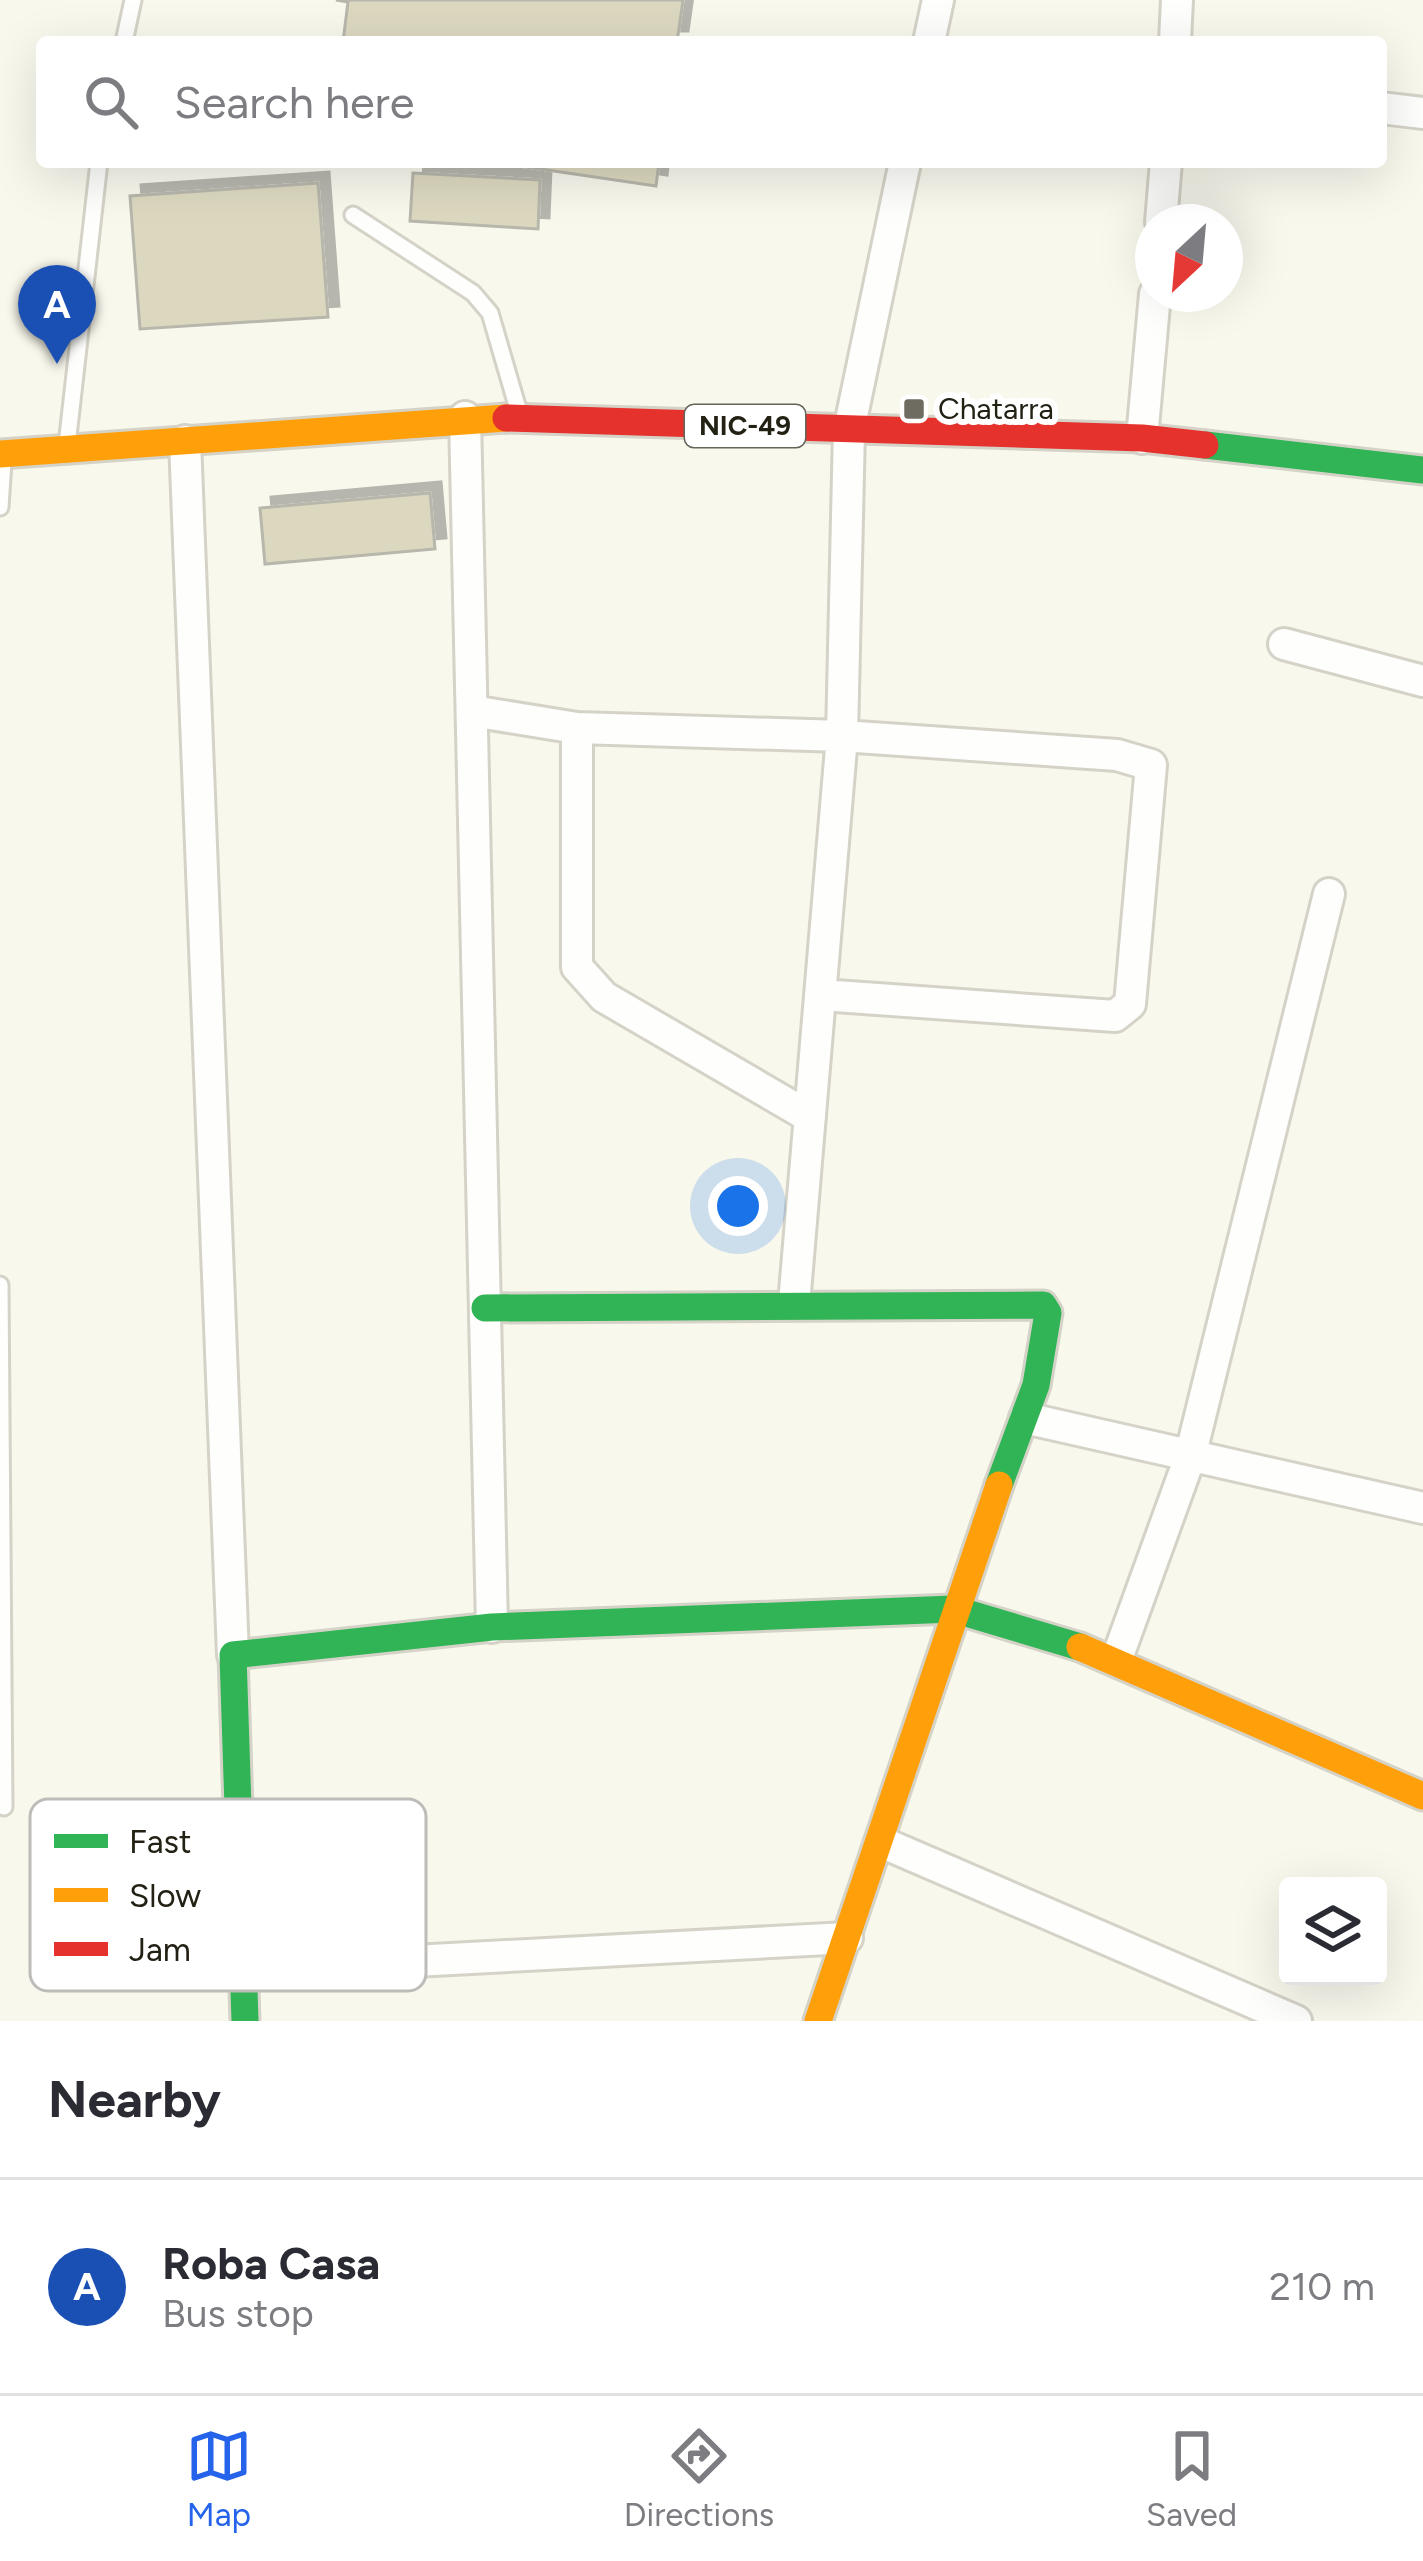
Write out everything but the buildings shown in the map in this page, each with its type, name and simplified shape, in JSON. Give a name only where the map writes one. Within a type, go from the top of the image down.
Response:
[{"type":"street","points":[[930,36],[938,0]]},
{"type":"street","points":[[1175,36],[1177,0]]},
{"type":"street","points":[[1387,108],[1423,113]]},
{"type":"street","points":[[794,1304],[842,736],[849,430],[903,168]]},
{"type":"street","points":[[1162,204],[1166,168]]},
{"type":"street","points":[[1142,438],[1153,312]]},
{"type":"street","points":[[465,417],[492,1627]]},
{"type":"street","name":"NIC-49","points":[[2,453],[465,417],[1142,438],[1423,470]]},
{"type":"street","points":[[185,441],[238,1799]]},
{"type":"street","points":[[1284,644],[1423,681]]},
{"type":"street","points":[[472,711],[577,728],[842,736],[1117,755],[1151,765],[1130,1004],[1115,1016],[820,995]]},
{"type":"street","points":[[577,728],[577,968],[604,997],[810,1117]]},
{"type":"street","points":[[1116,1660],[1190,1457],[1329,894]]},
{"type":"street","points":[[484,1307],[1043,1305],[1048,1313],[1025,1418],[953,1609],[818,2021]]},
{"type":"street","points":[[1025,1418],[1423,1508]]},
{"type":"street","points":[[233,1655],[492,1627],[953,1609],[1012,1623],[1116,1660],[1423,1796]]},
{"type":"street","points":[[880,1842],[1296,2021]]},
{"type":"street","points":[[426,1960],[847,1938]]},
{"type":"street","points":[[244,1991],[245,2021]]},
{"type":"lane","points":[[125,36],[133,0]]},
{"type":"lane","points":[[66,450],[98,168]]},
{"type":"lane","points":[[353,215],[473,293],[490,313],[519,418]]},
{"type":"lane","points":[[0,507],[2,453]]},
{"type":"lane","points":[[0,1285],[4,1807]]},
{"type":"traffic: fast","points":[[1205,445],[1423,470]]},
{"type":"traffic: fast","points":[[485,1308],[1043,1305],[1048,1313],[1036,1385],[999,1485]]},
{"type":"traffic: fast","points":[[238,1799],[233,1655],[492,1627],[953,1609],[1080,1647]]},
{"type":"traffic: fast","points":[[244,1991],[245,2021]]},
{"type":"traffic: slow","points":[[0,454],[506,418]]},
{"type":"traffic: slow","points":[[818,2021],[999,1485]]},
{"type":"traffic: slow","points":[[1080,1647],[1423,1796]]},
{"type":"traffic: jam","points":[[506,418],[1142,438],[1205,445]]},
{"type":"place","name":"Roba Casa","points":[[57,364]]},
{"type":"place","name":"Chatarra","points":[[914,409]]}]
